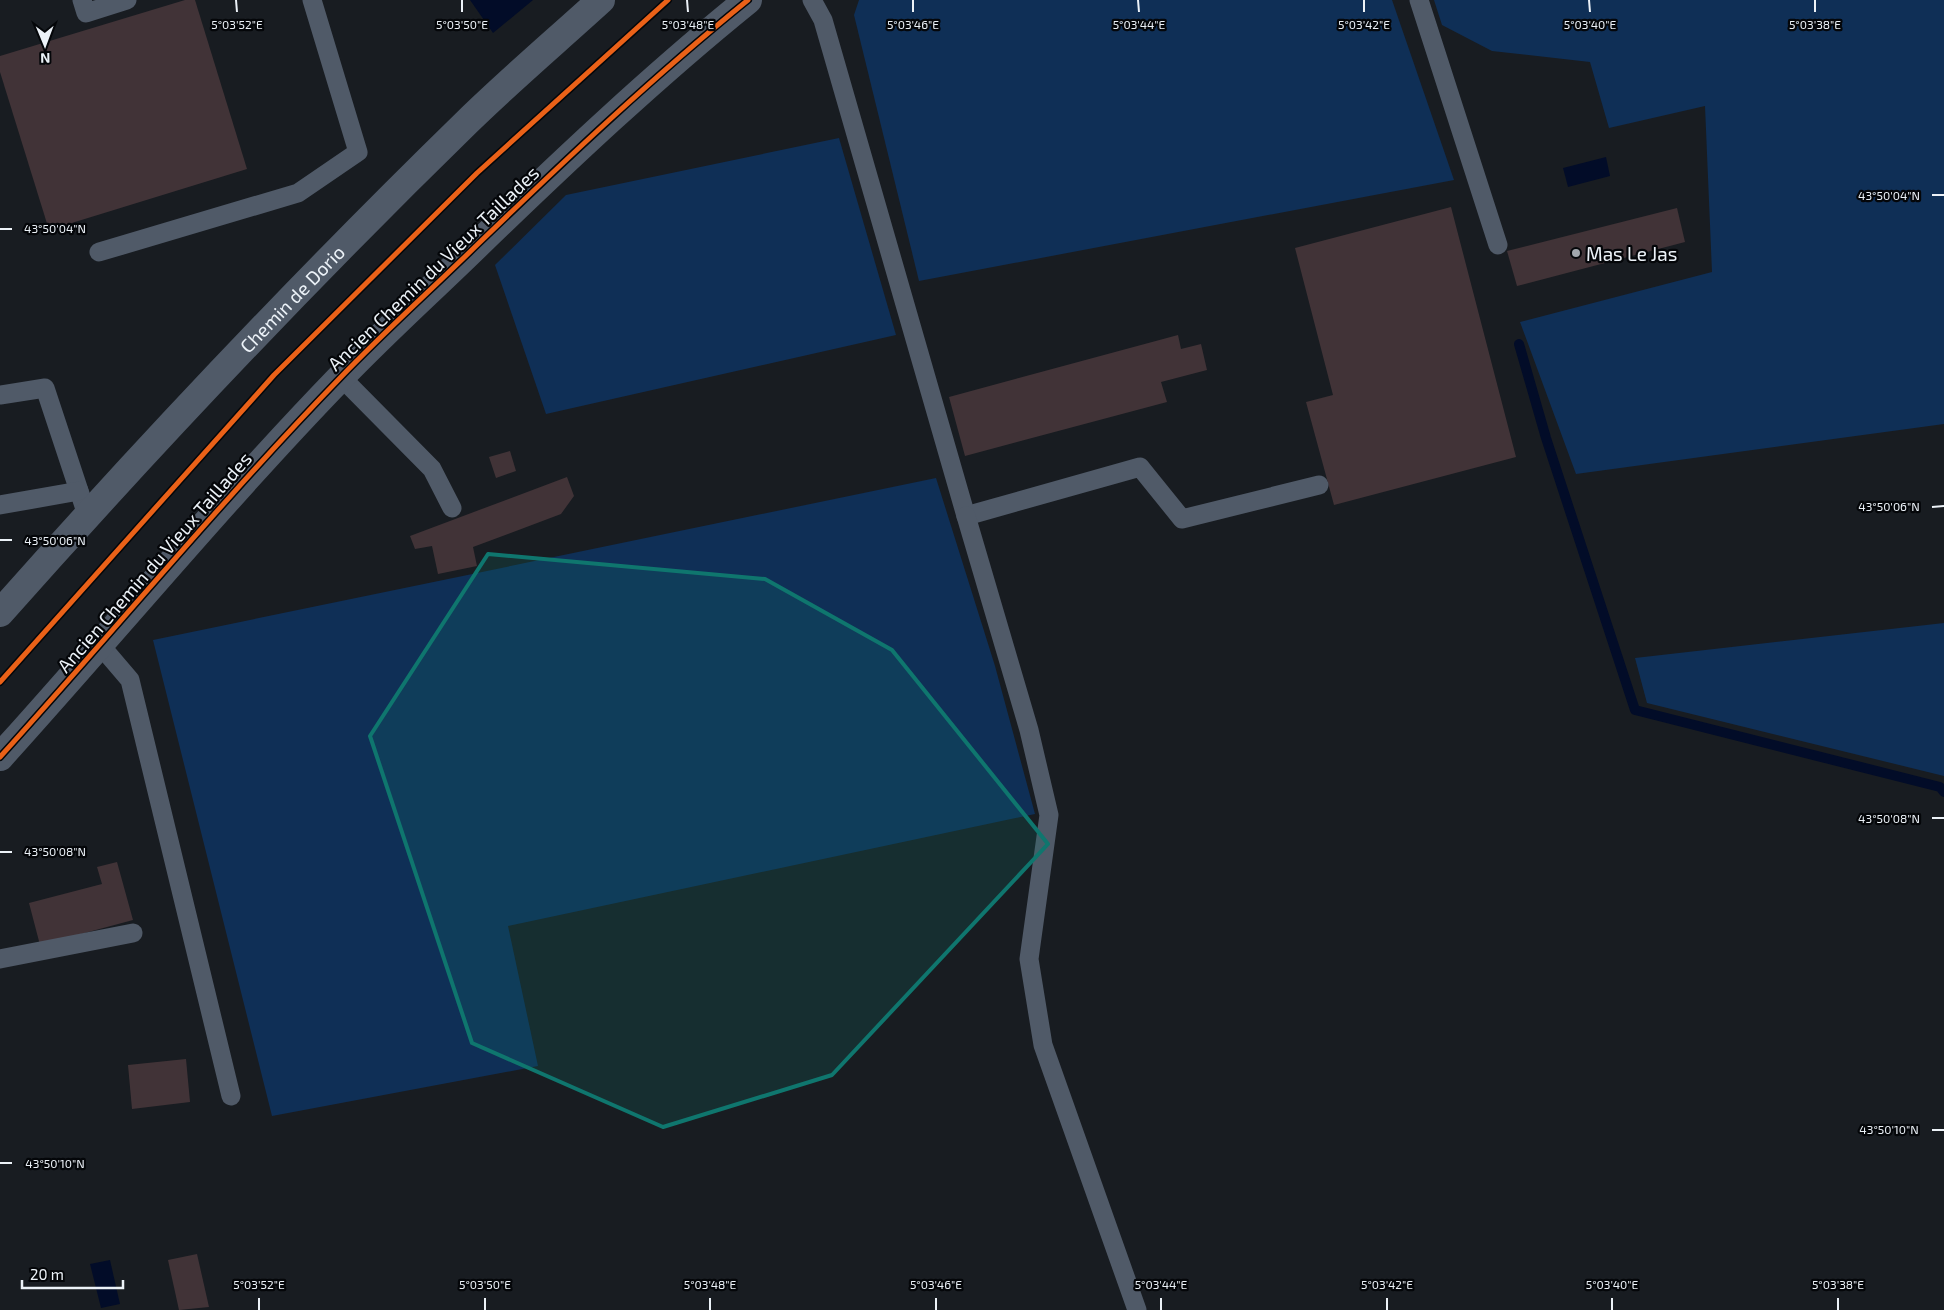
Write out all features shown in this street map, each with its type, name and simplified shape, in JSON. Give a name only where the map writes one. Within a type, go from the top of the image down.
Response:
[{"type":"street","name":"Chemin de Dorio","points":[[0,613],[83,503],[468,121],[601,0]]},
{"type":"street","name":"Ancien Chemin du Vieux Taillades","points":[[0,757],[255,470],[341,378],[536,188],[708,32],[748,0]]},
{"type":"lane","points":[[82,0],[86,14],[127,0]]},
{"type":"lane","points":[[98,252],[298,193],[358,152],[312,0]]},
{"type":"lane","points":[[812,0],[823,20],[1029,730],[1049,815],[1029,959],[1043,1045],[1137,1310]]},
{"type":"lane","points":[[1419,0],[1498,244]]},
{"type":"lane","points":[[341,378],[432,469],[452,508]]},
{"type":"lane","points":[[0,395],[45,388],[83,503],[0,505]]},
{"type":"lane","points":[[966,516],[1140,467],[1182,519],[1319,485]]},
{"type":"lane","points":[[100,646],[130,680],[231,1096]]},
{"type":"lane","points":[[0,959],[133,933]]},
{"type":"highlighted area","points":[[488,554],[765,579],[892,650],[1048,844],[832,1075],[663,1127],[472,1043],[370,736]]},
{"type":"shaded area","points":[[470,0],[533,0],[493,33]]},
{"type":"shaded area","points":[[859,0],[1392,0],[1454,180],[919,281],[854,15]]},
{"type":"shaded area","points":[[1434,0],[1944,0],[1944,424],[1576,474],[1520,322],[1712,272],[1705,106],[1609,128],[1590,62],[1492,51],[1442,25]]},
{"type":"shaded area","points":[[839,138],[896,335],[546,414],[495,265],[566,195]]},
{"type":"shaded area","points":[[1606,157],[1610,176],[1568,187],[1563,168]]},
{"type":"shaded area","points":[[936,478],[995,666],[1035,814],[508,926],[538,1066],[272,1116],[153,640]]},
{"type":"shaded area","points":[[1944,623],[1944,776],[1647,703],[1635,658]]},
{"type":"shaded area","points":[[110,1260],[120,1304],[101,1308],[90,1264]]},
{"type":"building","points":[[185,0],[195,0],[247,169],[49,230],[0,72],[0,56]]},
{"type":"building","points":[[1451,207],[1516,457],[1334,505],[1306,402],[1333,395],[1295,248]]},
{"type":"building","points":[[1677,208],[1685,242],[1517,286],[1507,251]]},
{"type":"building","points":[[1178,335],[1181,349],[1201,344],[1207,370],[1161,382],[1167,402],[965,456],[949,397]]},
{"type":"building","points":[[510,451],[516,471],[496,478],[489,457]]},
{"type":"building","points":[[567,477],[574,496],[561,514],[473,547],[477,566],[438,574],[432,546],[415,549],[410,536]]},
{"type":"building","points":[[117,862],[133,920],[40,945],[29,903],[102,884],[97,867]]},
{"type":"building","points":[[186,1059],[190,1102],[132,1109],[128,1065]]},
{"type":"building","points":[[197,1254],[209,1307],[179,1310],[168,1260]]},
{"type":"waterway","points":[[1519,344],[1546,438],[1635,710],[1940,787],[1944,792]]},
{"type":"cycle path","points":[[0,682],[274,375],[477,173],[668,0]]},
{"type":"cycle path","points":[[0,757],[253,471],[357,361],[610,119],[678,58],[748,0]]},
{"type":"place","name":"Mas Le Jas","points":[[1576,253]]}]
